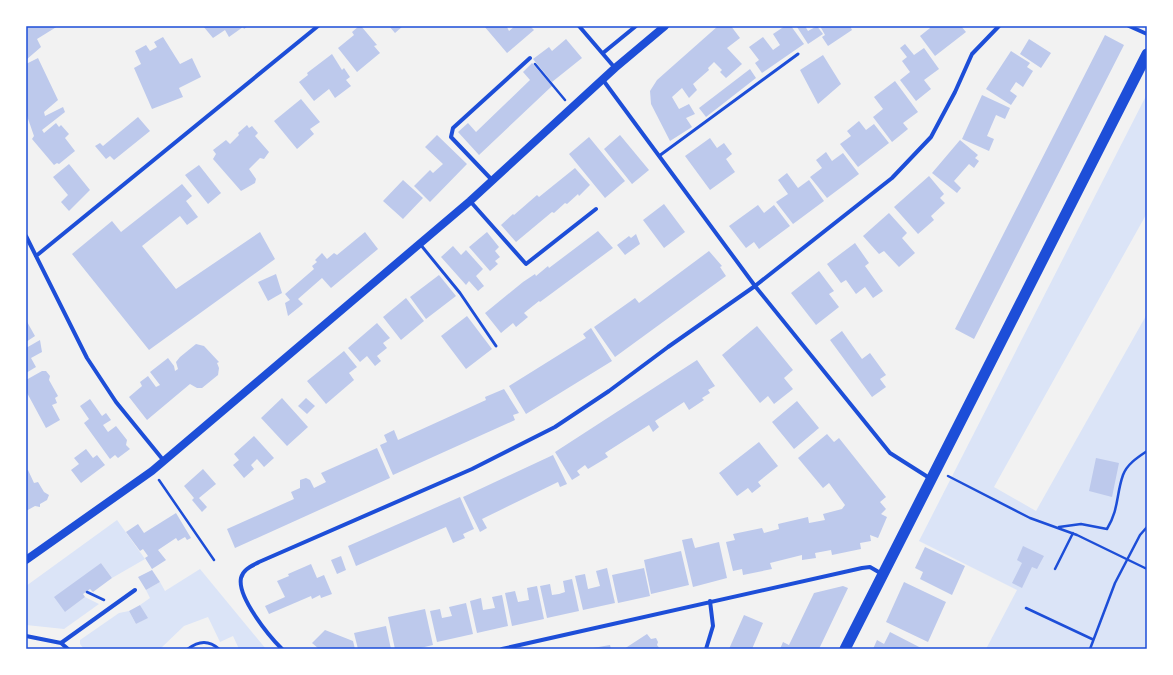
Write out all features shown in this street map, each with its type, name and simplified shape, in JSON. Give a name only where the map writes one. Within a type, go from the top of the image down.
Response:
[{"type":"highway","points":[[845,649],[884,575],[1147,54]]},
{"type":"main road","points":[[26,560],[152,471],[470,201],[615,68],[666,26]]},
{"type":"street","points":[[36,256],[318,26]]},
{"type":"street","points":[[579,26],[615,68]]},
{"type":"street","points":[[602,53],[636,26]]},
{"type":"street","points":[[282,649],[272,639],[244,598],[240,578],[245,570],[259,562],[472,469],[555,428],[609,392],[668,347],[755,286],[892,178],[931,137],[955,92],[972,54],[999,26]]},
{"type":"street","points":[[1129,26],[1147,34]]},
{"type":"street","points":[[492,180],[451,137],[453,128],[530,58]]},
{"type":"street","points":[[603,80],[755,286],[890,453],[932,480]]},
{"type":"street","points":[[470,201],[526,264],[596,209]]},
{"type":"street","points":[[27,239],[87,358],[116,402],[164,460]]},
{"type":"street","points":[[502,649],[862,568],[870,568],[884,575]]},
{"type":"street","points":[[61,643],[134,590]]},
{"type":"street","points":[[706,649],[713,626],[710,601]]},
{"type":"street","points":[[26,636],[61,643],[68,649]]},
{"type":"lane","points":[[659,156],[798,54]]},
{"type":"lane","points":[[420,244],[460,292],[496,346]]},
{"type":"lane","points":[[188,649],[195,644],[205,642],[214,645],[219,649]]},
{"type":"path","points":[[530,58],[572,108]]},
{"type":"path","points":[[1059,528],[1082,524],[1107,529],[1115,516],[1123,474],[1131,462],[1147,451]]},
{"type":"path","points":[[152,471],[214,560]]},
{"type":"path","points":[[948,476],[1030,518],[1073,533],[1147,569]]},
{"type":"path","points":[[1090,649],[1092,639],[1114,583],[1140,535],[1147,527]]},
{"type":"path","points":[[1054,569],[1073,533]]},
{"type":"path","points":[[87,592],[107,602]]},
{"type":"path","points":[[1026,608],[1092,639]]},
{"type":"shaded area","points":[[1147,94],[1147,213],[994,487],[1036,511],[1147,314],[1147,649],[986,649],[1017,590],[919,541]]},
{"type":"shaded area","points":[[117,520],[145,559],[112,578],[101,563],[65,612],[85,597],[99,604],[64,629],[26,625],[26,586]]},
{"type":"shaded area","points":[[200,569],[266,649],[239,649],[233,636],[220,642],[208,617],[184,626],[160,649],[84,649],[80,644],[80,640],[119,613],[129,611],[136,624],[147,618],[140,605],[150,598],[146,590],[160,582],[165,591]]},
{"type":"building","points":[[58,26],[37,39],[41,47],[26,60],[26,27]]},
{"type":"building","points":[[203,26],[248,26],[244,29],[243,27],[229,37],[225,30],[213,38]]},
{"type":"building","points":[[361,26],[377,45],[374,46],[380,53],[357,72],[338,48],[354,35],[352,32]]},
{"type":"building","points":[[389,26],[403,26],[395,33]]},
{"type":"building","points":[[484,26],[508,26],[509,31],[515,26],[530,26],[534,30],[507,53]]},
{"type":"building","points":[[718,26],[731,26],[740,38],[727,48],[742,64],[726,78],[720,72],[722,70],[714,62],[708,68],[709,70],[693,84],[697,90],[689,98],[682,88],[672,97],[679,109],[689,104],[695,114],[686,118],[692,127],[670,141],[651,104],[650,91],[657,80]]},
{"type":"building","points":[[785,26],[791,26],[804,44],[762,73],[755,63],[759,60],[749,47],[763,37],[773,50],[780,45],[773,34]]},
{"type":"building","points":[[805,26],[808,31],[817,26],[823,34],[808,44],[797,27]]},
{"type":"building","points":[[820,26],[850,26],[852,30],[828,46],[822,37],[825,35]]},
{"type":"building","points":[[929,26],[961,26],[966,32],[935,56],[920,36],[930,28]]},
{"type":"building","points":[[1105,35],[1124,45],[974,339],[955,329]]},
{"type":"building","points":[[163,37],[180,64],[192,58],[201,77],[179,88],[183,97],[152,109],[134,68],[141,64],[135,51],[146,45],[150,51],[157,47],[154,42]]},
{"type":"building","points":[[566,39],[582,58],[552,82],[533,59],[549,47],[552,51]]},
{"type":"building","points":[[1029,39],[1051,53],[1041,68],[1020,54]]},
{"type":"building","points":[[905,44],[914,55],[924,48],[939,69],[924,80],[931,89],[916,101],[900,80],[910,72],[902,61],[907,57],[900,48]]},
{"type":"building","points":[[1011,51],[1030,63],[1027,67],[1033,71],[1023,87],[1016,82],[1010,91],[1017,96],[1011,105],[986,89]]},
{"type":"building","points":[[332,54],[342,70],[344,68],[350,77],[346,80],[351,86],[335,98],[329,89],[314,101],[299,82],[308,75],[307,73]]},
{"type":"building","points":[[823,55],[841,84],[818,104],[800,70]]},
{"type":"building","points":[[38,58],[58,100],[44,112],[45,116],[63,107],[65,112],[42,130],[44,133],[56,123],[59,127],[61,125],[69,134],[65,138],[75,151],[59,164],[57,163],[54,165],[32,139],[34,136],[26,113],[26,64]]},
{"type":"building","points":[[532,63],[552,86],[479,155],[458,132],[468,123],[476,132],[530,80],[523,72]]},
{"type":"building","points":[[750,69],[756,78],[706,117],[699,108]]},
{"type":"building","points":[[895,81],[918,112],[903,123],[908,129],[892,142],[873,117],[883,109],[874,97]]},
{"type":"building","points":[[982,95],[1010,108],[1005,119],[996,115],[987,136],[994,139],[989,151],[962,139]]},
{"type":"building","points":[[301,99],[320,122],[310,129],[314,134],[297,149],[274,121]]},
{"type":"building","points":[[138,117],[150,131],[114,160],[110,156],[106,159],[95,146],[100,143],[103,146]]},
{"type":"building","points":[[859,121],[866,130],[874,124],[889,143],[858,167],[840,144],[851,136],[847,131]]},
{"type":"building","points":[[247,125],[249,128],[252,126],[258,133],[255,136],[269,152],[264,159],[260,158],[249,169],[256,179],[255,183],[241,191],[213,159],[216,154],[213,150],[226,140],[230,144],[239,135],[238,133]]},
{"type":"building","points":[[437,135],[467,164],[430,202],[414,186],[430,170],[433,173],[443,164],[425,147]]},
{"type":"building","points":[[620,135],[649,170],[632,184],[604,149]]},
{"type":"building","points":[[589,137],[625,181],[605,198],[569,154]]},
{"type":"building","points":[[710,138],[717,148],[724,143],[732,154],[726,159],[735,172],[710,190],[685,156]]},
{"type":"building","points":[[960,140],[978,155],[975,158],[979,161],[974,168],[969,164],[954,181],[961,188],[957,193],[932,173]]},
{"type":"building","points":[[826,152],[832,161],[843,153],[859,174],[827,198],[810,177],[822,168],[816,160]]},
{"type":"building","points":[[69,164],[90,190],[69,211],[61,202],[68,195],[53,177]]},
{"type":"building","points":[[199,165],[221,193],[208,204],[185,175]]},
{"type":"building","points":[[575,168],[590,185],[579,196],[578,194],[554,213],[552,212],[516,242],[501,225],[537,195],[539,197]]},
{"type":"building","points":[[787,173],[798,188],[809,180],[824,201],[793,224],[776,202],[788,194],[778,180]]},
{"type":"building","points":[[929,176],[944,194],[940,198],[945,203],[931,216],[934,220],[918,234],[894,207]]},
{"type":"building","points":[[403,180],[423,198],[403,219],[383,201]]},
{"type":"building","points":[[182,184],[192,196],[186,201],[198,217],[187,225],[180,216],[142,246],[176,289],[260,232],[275,259],[149,350],[72,254],[112,221],[121,232]]},
{"type":"building","points":[[664,204],[685,232],[664,248],[643,220]]},
{"type":"building","points":[[758,205],[764,213],[774,205],[790,226],[759,249],[754,242],[746,248],[729,226]]},
{"type":"building","points":[[889,213],[907,233],[902,238],[915,253],[899,267],[884,251],[879,254],[863,236]]},
{"type":"building","points":[[598,231],[613,248],[524,313],[528,317],[516,327],[513,323],[501,333],[485,313],[523,282],[535,274],[536,276],[548,266],[549,268]]},
{"type":"building","points":[[365,232],[378,249],[331,288],[322,278],[298,299],[303,304],[288,316],[285,303],[290,300],[285,294],[314,269],[312,266],[317,262],[315,260],[322,253],[327,259],[334,253],[337,255]]},
{"type":"building","points":[[487,232],[499,247],[495,251],[500,257],[495,261],[498,264],[490,271],[469,247]]},
{"type":"building","points":[[636,234],[640,244],[625,255],[617,245],[629,236],[631,238]]},
{"type":"building","points":[[855,243],[869,263],[865,266],[883,291],[873,298],[865,287],[856,294],[846,280],[841,283],[827,264]]},
{"type":"building","points":[[453,246],[461,255],[466,250],[483,269],[476,276],[484,286],[478,291],[469,281],[466,285],[441,257]]},
{"type":"building","points":[[709,251],[722,266],[720,267],[726,276],[615,357],[594,327],[635,298],[639,303]]},
{"type":"building","points":[[819,271],[834,291],[829,294],[839,307],[816,325],[791,293]]},
{"type":"building","points":[[276,274],[282,293],[268,301],[258,282]]},
{"type":"building","points":[[439,275],[456,296],[426,319],[410,297]]},
{"type":"building","points":[[406,298],[424,321],[401,340],[383,317]]},
{"type":"building","points":[[467,316],[492,349],[466,369],[441,336]]},
{"type":"building","points":[[26,320],[35,336],[26,342]]},
{"type":"building","points":[[377,323],[390,338],[383,343],[387,348],[377,356],[381,361],[375,366],[367,356],[360,362],[348,348]]},
{"type":"building","points":[[757,326],[793,370],[784,378],[793,389],[774,404],[768,396],[760,403],[722,355]]},
{"type":"building","points":[[591,328],[612,361],[526,414],[509,386],[586,338],[583,334]]},
{"type":"building","points":[[842,331],[862,359],[870,353],[886,375],[880,379],[886,387],[872,397],[830,340]]},
{"type":"building","points":[[40,340],[42,352],[31,358],[36,367],[26,373],[26,348]]},
{"type":"building","points":[[196,344],[204,346],[219,362],[217,363],[219,368],[218,375],[202,388],[197,388],[190,384],[147,420],[129,397],[142,386],[140,382],[148,376],[156,387],[160,385],[150,372],[168,358],[174,366],[175,371],[178,369],[176,362]]},
{"type":"building","points":[[344,351],[357,367],[349,373],[354,380],[326,404],[307,381]]},
{"type":"building","points":[[697,360],[715,386],[708,390],[710,393],[702,398],[704,400],[689,410],[684,402],[655,421],[659,427],[653,432],[649,425],[605,453],[608,457],[588,469],[585,465],[577,471],[580,475],[572,480],[555,452]]},
{"type":"building","points":[[42,371],[46,371],[50,376],[49,380],[58,396],[55,398],[57,403],[52,405],[60,420],[46,428],[26,391],[26,380]]},
{"type":"building","points":[[504,389],[519,413],[513,415],[515,420],[393,475],[380,445],[387,442],[384,435],[394,430],[398,440],[486,400],[485,397]]},
{"type":"building","points":[[282,398],[308,427],[287,446],[261,418]]},
{"type":"building","points":[[306,398],[315,406],[307,414],[298,406]]},
{"type":"building","points":[[90,399],[102,416],[106,413],[111,420],[103,425],[108,432],[116,426],[127,440],[126,445],[130,449],[118,458],[115,455],[110,459],[84,423],[89,419],[80,406]]},
{"type":"building","points":[[797,401],[819,428],[794,449],[772,422]]},
{"type":"building","points":[[827,434],[834,442],[839,438],[886,497],[880,502],[886,509],[881,514],[887,517],[878,538],[870,535],[871,541],[860,543],[861,549],[832,555],[831,550],[815,553],[816,558],[802,560],[802,555],[770,563],[772,569],[743,575],[742,569],[733,571],[726,542],[735,540],[733,534],[762,528],[764,533],[779,529],[778,524],[808,517],[809,523],[825,520],[823,514],[842,509],[845,505],[829,483],[823,488],[798,458]]},
{"type":"building","points":[[254,436],[274,458],[264,467],[257,459],[251,465],[254,469],[244,478],[233,465],[239,460],[234,454]]},
{"type":"building","points":[[759,442],[778,466],[758,482],[761,486],[752,493],[748,488],[737,496],[719,473]]},
{"type":"building","points":[[377,448],[390,478],[235,548],[227,529],[294,499],[291,492],[300,488],[300,480],[306,478],[310,480],[314,488],[326,482],[321,473]]},
{"type":"building","points":[[86,449],[93,458],[97,455],[105,465],[81,483],[71,470],[79,464],[74,458]]},
{"type":"building","points":[[553,455],[567,484],[560,487],[558,482],[482,519],[487,528],[480,532],[463,497]]},
{"type":"building","points":[[1096,458],[1119,463],[1112,497],[1089,491]]},
{"type":"building","points":[[203,469],[216,484],[199,498],[207,507],[202,512],[192,500],[194,498],[184,486]]},
{"type":"building","points":[[28,470],[34,483],[38,482],[44,492],[49,495],[47,500],[40,504],[40,507],[35,506],[26,511],[26,471]]},
{"type":"building","points":[[460,497],[474,529],[463,534],[465,538],[453,543],[446,527],[356,566],[348,546]]},
{"type":"building","points":[[176,513],[191,538],[187,540],[185,537],[178,541],[176,538],[158,550],[166,560],[152,569],[145,558],[148,556],[143,549],[140,551],[126,532],[138,524],[144,533]]},
{"type":"building","points":[[692,538],[695,548],[719,542],[727,578],[693,587],[682,540]]},
{"type":"building","points":[[1023,546],[1044,556],[1037,569],[1032,567],[1022,588],[1012,583],[1022,563],[1017,560]]},
{"type":"building","points":[[925,547],[965,566],[952,595],[920,579],[923,572],[915,568]]},
{"type":"building","points":[[681,551],[689,585],[651,594],[644,560]]},
{"type":"building","points":[[341,556],[346,570],[337,574],[331,560]]},
{"type":"building","points":[[101,563],[112,578],[93,592],[90,589],[83,594],[85,597],[65,612],[54,597]]},
{"type":"building","points":[[311,564],[317,578],[324,575],[332,594],[321,598],[320,595],[312,599],[311,596],[269,614],[265,606],[285,597],[277,581],[289,576],[288,574]]},
{"type":"building","points":[[607,568],[615,603],[583,610],[575,576],[585,574],[588,589],[600,586],[596,571]]},
{"type":"building","points":[[644,568],[650,596],[618,603],[612,575]]},
{"type":"building","points":[[152,570],[160,582],[146,590],[138,577]]},
{"type":"building","points":[[572,579],[579,611],[547,618],[540,586],[550,584],[552,595],[559,594],[565,592],[563,581]]},
{"type":"building","points":[[904,582],[946,602],[928,642],[886,622]]},
{"type":"building","points":[[537,586],[544,619],[512,626],[505,593],[515,591],[518,602],[529,600],[527,588]]},
{"type":"building","points":[[843,586],[848,588],[819,649],[780,649],[783,642],[789,645],[814,593]]},
{"type":"building","points":[[502,595],[508,626],[477,633],[470,601],[481,598],[483,610],[495,608],[492,597]]},
{"type":"building","points":[[466,603],[473,634],[437,642],[430,611],[440,609],[442,618],[452,616],[449,607]]},
{"type":"building","points":[[140,605],[148,618],[136,624],[129,611]]},
{"type":"building","points":[[425,609],[433,645],[416,649],[395,649],[388,617]]},
{"type":"building","points":[[744,615],[763,623],[752,649],[729,649]]},
{"type":"building","points":[[386,626],[391,649],[358,649],[354,633]]},
{"type":"building","points":[[325,630],[353,641],[355,649],[319,649],[312,643]]},
{"type":"building","points":[[890,632],[923,649],[873,649],[877,640],[884,644]]},
{"type":"building","points":[[647,634],[651,639],[656,638],[658,642],[657,645],[660,649],[624,649]]},
{"type":"building","points":[[610,645],[611,649],[593,649],[593,648]]}]
